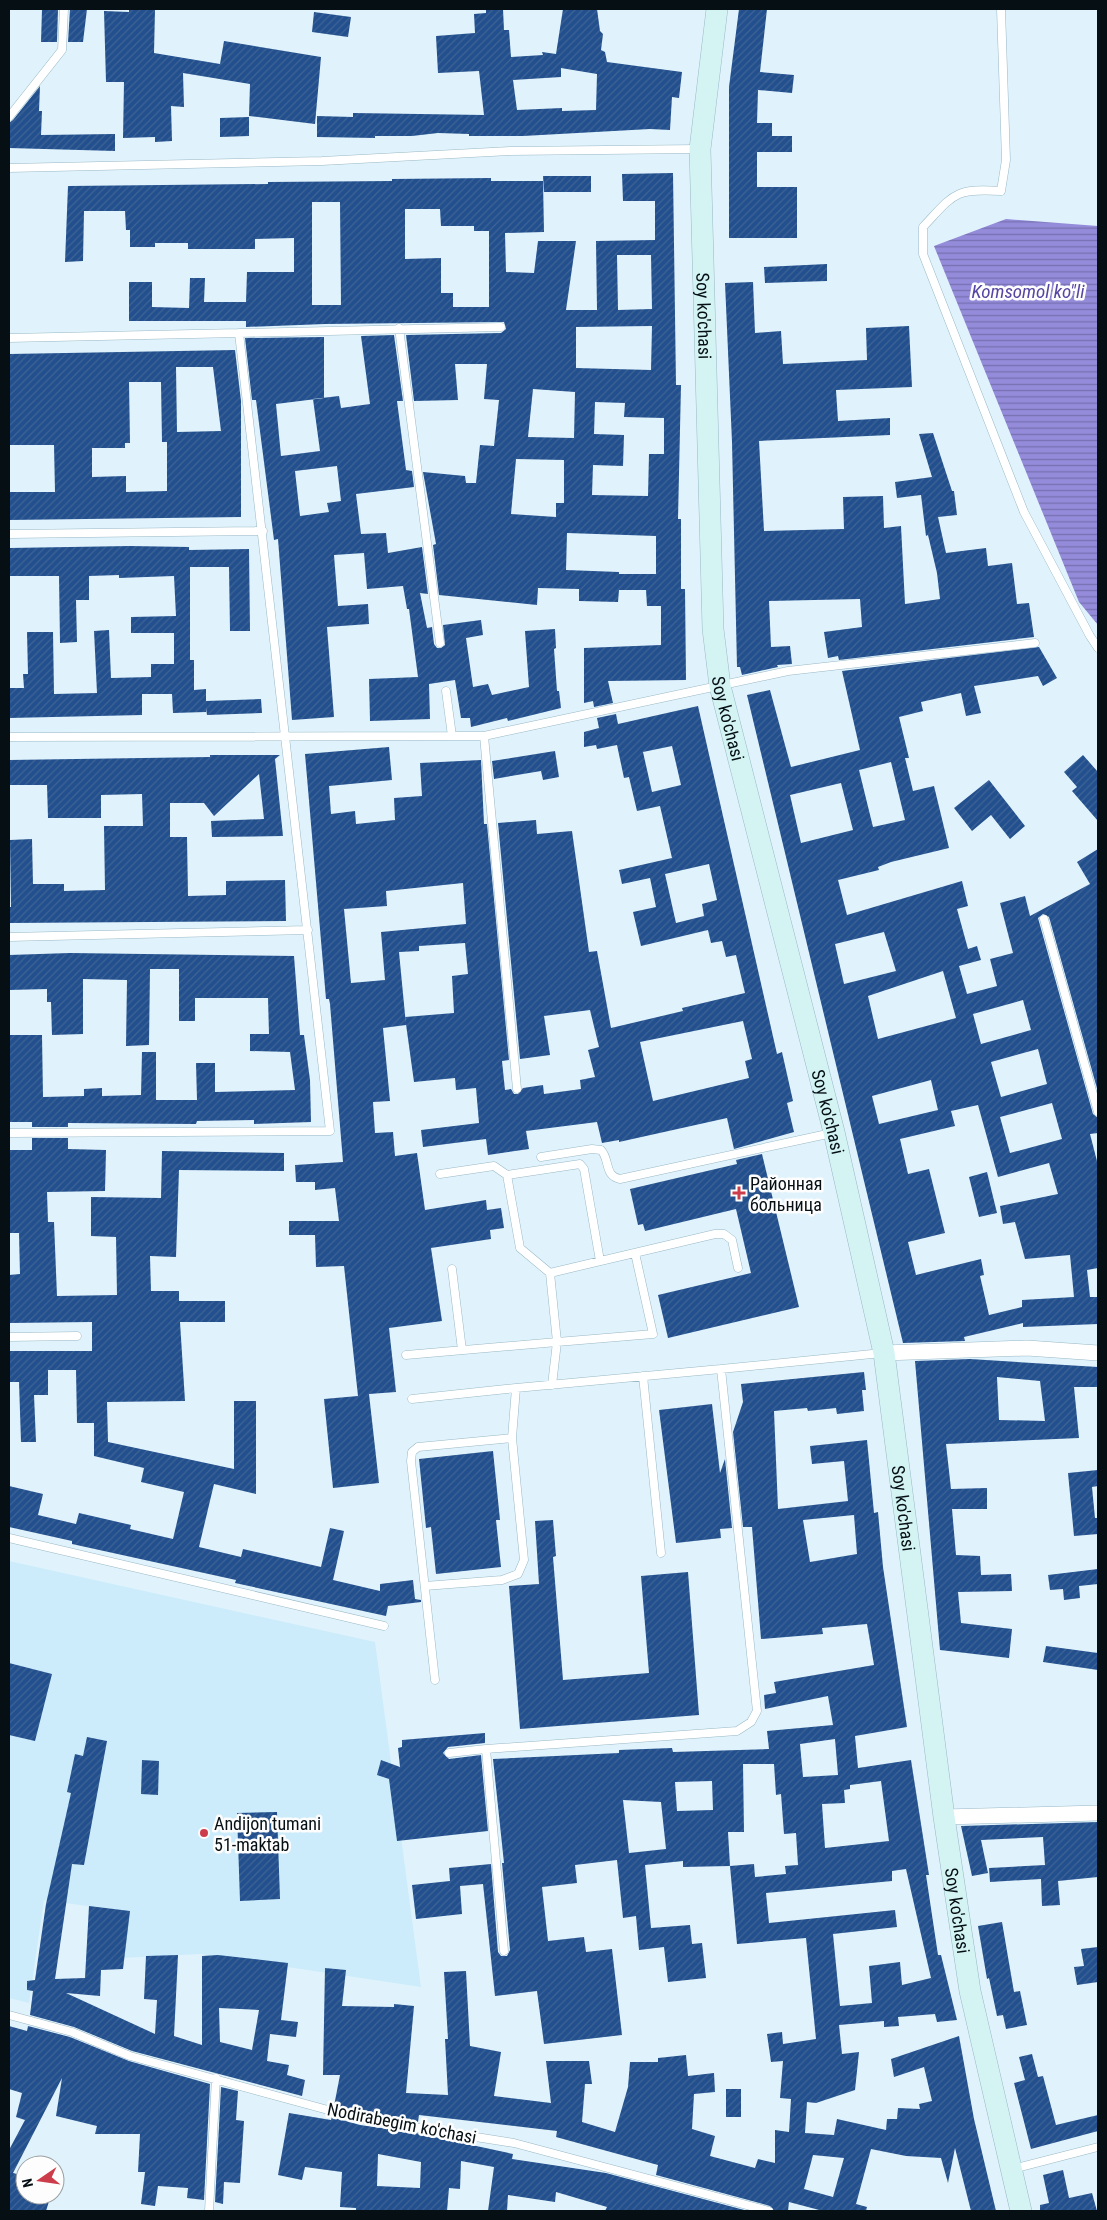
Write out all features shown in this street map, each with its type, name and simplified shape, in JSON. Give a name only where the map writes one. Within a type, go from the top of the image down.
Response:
[{"type":"main road","name":"Soy ko'chasi","points":[[717,9],[700,149],[713,620],[720,686],[834,1132],[884,1352],[944,1817],[970,1991],[1021,2211]]},
{"type":"street","points":[[884,1352],[1027,1348],[1098,1353]]},
{"type":"street","points":[[944,1817],[1098,1814]]},
{"type":"lane","points":[[9,117],[62,50],[64,9]]},
{"type":"lane","points":[[1001,9],[1006,160],[1001,191],[970,189],[950,198],[923,227],[923,254],[1024,512],[1098,648]]},
{"type":"lane","points":[[9,168],[322,161],[510,151],[700,149]]},
{"type":"lane","points":[[9,338],[501,327]]},
{"type":"lane","points":[[399,328],[440,643]]},
{"type":"lane","points":[[9,1134],[330,1131],[263,531],[238,332]]},
{"type":"lane","points":[[9,534],[263,531]]},
{"type":"lane","points":[[9,737],[484,736],[788,670],[1035,643]]},
{"type":"lane","points":[[446,690],[452,736]]},
{"type":"lane","points":[[484,736],[517,1089]]},
{"type":"lane","points":[[1044,919],[1098,1112]]},
{"type":"lane","points":[[9,937],[308,930]]},
{"type":"lane","points":[[541,1157],[592,1149],[601,1150],[606,1155],[609,1173],[613,1178],[620,1179],[834,1132]]},
{"type":"lane","points":[[440,1174],[494,1166],[507,1175],[580,1164],[584,1169],[600,1261]]},
{"type":"lane","points":[[507,1175],[520,1248],[550,1273],[558,1342],[552,1385]]},
{"type":"lane","points":[[550,1273],[724,1234],[732,1240],[738,1268]]},
{"type":"lane","points":[[406,1355],[653,1334],[635,1253]]},
{"type":"lane","points":[[452,1269],[462,1350]]},
{"type":"lane","points":[[9,1336],[77,1336]]},
{"type":"lane","points":[[412,1399],[884,1352]]},
{"type":"lane","points":[[449,1753],[737,1731],[751,1722],[757,1711],[721,1369]]},
{"type":"lane","points":[[644,1376],[661,1552]]},
{"type":"lane","points":[[425,1586],[502,1580],[518,1574],[524,1560],[512,1438],[516,1388]]},
{"type":"lane","points":[[435,1680],[411,1461],[412,1452],[418,1448],[512,1438]]},
{"type":"lane","points":[[9,1538],[384,1626]]},
{"type":"lane","points":[[486,1749],[504,1950]]},
{"type":"lane","name":"Nodirabegim ko'chasi","points":[[9,2015],[72,2032],[130,2056],[361,2119],[514,2143],[769,2211]]},
{"type":"lane","points":[[208,2211],[216,2078]]},
{"type":"lane","points":[[1011,2169],[1098,2146]]},
{"type":"shaded area","name":"Andijon tumani 51-maktab","points":[[9,1561],[375,1642],[421,1987],[200,1954],[103,1959],[108,1909],[44,1900],[29,2003],[9,1998]]},
{"type":"water","name":"Komsomol ko\"li","points":[[1006,219],[1098,226],[1098,625],[1079,602],[934,246]]},
{"type":"building","points":[[42,9],[58,9],[57,42],[41,42]]},
{"type":"building","points":[[70,9],[87,9],[83,42],[68,42]]},
{"type":"building","points":[[129,9],[155,10],[154,53],[220,64],[224,41],[321,57],[315,124],[249,116],[250,84],[183,73],[184,107],[171,106],[172,141],[155,142],[155,137],[123,138],[124,82],[106,82],[104,11],[129,12]]},
{"type":"building","points":[[486,9],[503,9],[504,30],[509,30],[511,57],[543,55],[542,52],[556,54],[563,9],[597,9],[600,31],[603,34],[601,50],[605,52],[607,62],[682,72],[679,98],[672,97],[670,130],[650,129],[523,136],[469,136],[469,134],[438,133],[412,136],[375,136],[375,138],[317,137],[317,116],[353,117],[353,113],[484,115],[479,71],[438,73],[436,36],[475,33],[474,14],[486,13]],"holes":[[[561,68],[597,74],[596,110],[562,111],[562,108],[517,110],[513,80],[561,77]]]},
{"type":"building","points":[[739,9],[767,9],[760,72],[794,75],[792,93],[758,90],[757,123],[772,123],[772,136],[792,136],[792,152],[757,152],[757,187],[797,187],[797,238],[729,238],[729,87]]},
{"type":"building","points":[[314,12],[351,17],[348,37],[312,32]]},
{"type":"building","points":[[40,86],[39,111],[42,111],[41,135],[115,134],[115,151],[9,148],[9,123]]},
{"type":"building","points":[[249,117],[249,136],[220,137],[220,118]]},
{"type":"building","points":[[673,173],[676,385],[681,385],[678,519],[681,519],[681,589],[685,589],[686,680],[608,681],[613,703],[594,707],[593,701],[584,703],[584,648],[661,645],[661,606],[647,606],[646,590],[619,590],[618,602],[579,601],[579,589],[538,588],[537,605],[439,595],[433,545],[436,544],[423,472],[465,476],[466,483],[476,483],[480,445],[494,446],[499,400],[484,399],[487,364],[455,364],[458,400],[414,401],[406,335],[501,333],[506,329],[504,322],[246,327],[246,321],[129,321],[129,282],[152,282],[152,307],[189,308],[190,278],[205,278],[204,302],[246,302],[247,272],[294,272],[294,238],[255,239],[255,249],[188,249],[188,243],[155,243],[155,247],[130,247],[130,230],[126,230],[125,211],[84,211],[83,261],[65,262],[68,186],[268,184],[268,182],[392,181],[392,179],[491,178],[491,181],[543,181],[544,232],[505,233],[506,272],[534,273],[538,241],[576,241],[566,310],[597,310],[596,241],[655,240],[655,201],[623,201],[622,174]],"holes":[[[312,202],[340,202],[341,305],[312,305]],[[405,209],[440,209],[441,226],[474,226],[474,231],[489,231],[489,307],[453,307],[453,293],[441,293],[441,258],[405,259]],[[617,255],[651,255],[652,309],[618,310]],[[652,326],[651,370],[576,368],[576,327]],[[533,389],[575,392],[574,438],[528,437]],[[595,402],[625,403],[624,417],[664,418],[664,454],[649,454],[648,496],[592,495],[593,465],[623,466],[624,435],[594,434]],[[516,459],[564,460],[564,503],[556,503],[556,517],[511,514]],[[567,533],[656,536],[656,574],[619,574],[619,572],[566,570]]]},
{"type":"building","points":[[543,176],[591,176],[591,192],[544,192]]},
{"type":"building","points":[[827,264],[827,281],[765,283],[764,267]]},
{"type":"building","points":[[753,282],[755,333],[781,331],[783,364],[867,360],[866,328],[909,326],[912,387],[836,390],[838,421],[890,418],[890,435],[759,441],[764,531],[844,529],[843,497],[883,496],[884,528],[901,526],[905,604],[940,599],[937,573],[928,535],[926,536],[921,495],[897,498],[895,482],[932,477],[919,434],[933,433],[952,491],[954,491],[957,515],[938,517],[946,553],[986,548],[988,566],[1012,563],[1017,604],[1029,603],[1034,637],[839,660],[838,656],[828,658],[824,632],[862,627],[860,599],[769,601],[771,647],[790,646],[792,664],[777,665],[778,667],[742,675],[740,667],[737,667],[732,442],[725,283]]},
{"type":"building","points":[[394,335],[403,401],[397,401],[406,470],[412,471],[414,487],[356,494],[361,534],[386,533],[388,553],[422,547],[428,594],[420,593],[427,628],[432,627],[434,644],[437,648],[445,645],[443,625],[481,620],[483,635],[466,638],[473,687],[488,684],[492,695],[529,687],[525,631],[555,629],[556,648],[554,649],[557,691],[559,691],[561,708],[508,721],[507,718],[471,727],[470,718],[461,718],[455,680],[429,684],[430,719],[370,721],[369,679],[418,677],[409,609],[407,609],[403,586],[367,589],[364,553],[334,555],[338,606],[368,604],[369,624],[327,627],[334,717],[292,720],[278,539],[274,540],[256,400],[252,400],[245,338],[324,337],[324,398],[339,396],[341,408],[370,404],[361,336]],"holes":[[[313,399],[320,451],[281,456],[276,404]],[[337,466],[341,501],[327,503],[329,512],[300,516],[295,471]]]},
{"type":"building","points":[[235,350],[241,401],[241,517],[9,520],[9,492],[55,492],[54,445],[9,445],[9,354]],"holes":[[[176,367],[213,367],[221,431],[177,432]],[[129,382],[161,382],[162,442],[167,442],[167,491],[126,492],[126,476],[92,477],[92,448],[125,448],[125,443],[130,443]]]},
{"type":"building","points":[[189,547],[189,550],[249,549],[250,631],[230,631],[229,567],[190,567],[190,660],[194,660],[194,690],[206,689],[206,701],[261,699],[262,713],[207,715],[206,708],[206,712],[173,713],[172,694],[142,694],[142,715],[9,718],[9,688],[24,688],[23,674],[28,674],[27,632],[53,632],[54,694],[97,693],[94,631],[109,630],[111,678],[151,677],[151,664],[174,664],[174,633],[131,633],[131,617],[176,616],[174,576],[119,578],[119,575],[89,576],[89,600],[76,600],[77,642],[60,643],[59,576],[9,576],[9,548]]},
{"type":"building","points":[[1039,647],[1057,678],[1043,686],[1038,676],[974,686],[981,713],[966,716],[961,693],[921,702],[923,711],[899,717],[909,758],[905,758],[913,791],[934,786],[949,848],[891,862],[878,867],[879,870],[838,880],[847,915],[962,881],[968,906],[957,909],[968,949],[977,946],[981,960],[959,966],[967,994],[997,986],[990,959],[1013,953],[1000,903],[1025,896],[1030,916],[1090,884],[1077,862],[1098,849],[1098,1092],[1049,917],[1043,914],[1038,918],[1093,1114],[1098,1118],[1098,1133],[1090,1134],[1098,1165],[1098,1268],[1087,1270],[1090,1297],[1098,1297],[1098,1324],[1023,1327],[1023,1323],[964,1337],[965,1341],[903,1343],[747,695],[770,690],[791,767],[860,750],[842,671]],"holes":[[[891,762],[905,820],[873,827],[859,770]],[[841,783],[853,830],[801,843],[790,795]],[[884,932],[896,971],[844,984],[835,944]],[[943,971],[956,1018],[878,1039],[868,996]],[[1023,1000],[1031,1030],[981,1044],[973,1014]],[[1038,1049],[1047,1084],[1001,1097],[991,1062]],[[931,1080],[938,1110],[879,1124],[872,1096]],[[1052,1103],[1062,1139],[1010,1153],[1000,1117]],[[978,1105],[998,1177],[1049,1163],[1058,1194],[1000,1206],[1003,1224],[1015,1222],[1025,1259],[1070,1255],[1074,1297],[1022,1300],[1022,1307],[989,1315],[980,1276],[984,1275],[981,1259],[916,1275],[908,1242],[945,1233],[929,1169],[908,1174],[900,1139],[955,1126],[951,1111]]]},
{"type":"building","points":[[698,706],[777,1054],[782,1052],[793,1101],[787,1103],[794,1132],[734,1149],[727,1118],[619,1142],[619,1140],[602,1143],[597,1122],[526,1131],[529,1149],[488,1155],[486,1139],[423,1147],[421,1130],[479,1123],[476,1088],[456,1090],[455,1078],[414,1082],[406,1022],[406,1025],[383,1028],[390,1101],[373,1102],[375,1133],[393,1132],[395,1156],[417,1153],[425,1210],[486,1200],[487,1210],[501,1208],[504,1228],[490,1230],[491,1239],[431,1248],[442,1321],[389,1328],[396,1392],[369,1394],[379,1483],[333,1488],[324,1399],[358,1396],[344,1266],[316,1267],[315,1235],[289,1235],[289,1221],[339,1221],[335,1188],[315,1190],[315,1182],[296,1182],[295,1165],[343,1162],[330,1004],[329,999],[326,999],[305,754],[389,747],[392,780],[329,786],[331,814],[355,811],[356,824],[395,820],[394,798],[422,796],[420,763],[481,760],[484,824],[487,824],[509,1060],[502,1061],[505,1090],[511,1089],[514,1094],[518,1094],[523,1088],[543,1085],[544,1094],[581,1089],[580,1080],[595,1077],[588,1050],[599,1047],[590,1010],[544,1016],[550,1055],[520,1059],[498,823],[536,820],[537,834],[572,831],[589,952],[597,951],[611,1028],[683,1011],[682,1008],[745,993],[736,955],[726,957],[722,941],[711,943],[708,930],[641,946],[633,912],[656,907],[650,878],[622,884],[619,870],[672,858],[660,806],[637,811],[629,777],[624,778],[617,745],[597,749],[596,745],[584,747],[584,732],[599,728],[597,718],[616,714],[618,724]],"holes":[[[672,746],[681,785],[652,792],[643,752]],[[709,864],[717,900],[702,904],[704,916],[676,923],[665,874]],[[463,883],[466,924],[381,932],[385,980],[351,983],[344,909],[387,906],[386,891]],[[465,943],[468,974],[452,976],[454,1013],[405,1017],[399,952],[419,951],[419,946]],[[743,1021],[752,1059],[745,1061],[749,1078],[653,1101],[640,1042]]]},
{"type":"building","points":[[555,751],[559,777],[543,780],[541,771],[494,779],[492,761]]},
{"type":"building","points":[[210,755],[280,755],[275,759],[283,836],[212,837],[211,821],[264,819],[259,774],[214,816],[204,803],[170,803],[170,837],[187,837],[188,896],[226,895],[226,881],[285,880],[286,921],[9,923],[9,907],[11,907],[10,840],[32,839],[33,884],[64,884],[64,891],[105,890],[104,826],[143,826],[142,794],[101,795],[101,818],[48,818],[47,785],[9,785],[9,760],[210,757]]},
{"type":"building","points":[[1083,755],[1098,772],[1098,821],[1072,791],[1077,787],[1064,772]]},
{"type":"building","points":[[989,780],[1025,826],[1010,839],[991,815],[972,831],[954,808]]},
{"type":"building","points":[[70,953],[294,956],[300,1035],[304,1035],[310,1080],[311,1122],[254,1124],[254,1120],[197,1121],[196,1124],[68,1123],[68,1127],[32,1127],[32,1122],[9,1122],[9,1035],[42,1035],[43,1097],[84,1096],[84,1089],[102,1088],[102,1096],[141,1095],[142,1052],[156,1052],[156,1100],[197,1100],[196,1063],[215,1063],[215,1092],[295,1090],[290,1052],[250,1051],[250,1034],[269,1034],[268,998],[195,998],[195,1021],[179,1021],[179,969],[150,969],[149,1045],[126,1046],[127,980],[83,979],[83,1034],[52,1035],[51,1002],[47,1002],[47,989],[9,990],[9,955]]},
{"type":"building","points":[[32,1138],[68,1138],[68,1149],[106,1150],[105,1191],[47,1192],[48,1222],[54,1222],[57,1296],[117,1295],[116,1237],[91,1236],[91,1197],[161,1198],[162,1151],[284,1153],[284,1171],[179,1170],[176,1257],[150,1256],[151,1291],[179,1291],[179,1301],[225,1301],[225,1322],[180,1322],[185,1401],[107,1402],[108,1442],[234,1469],[234,1401],[256,1401],[256,1494],[214,1484],[199,1547],[241,1557],[243,1549],[321,1567],[330,1528],[344,1531],[333,1580],[380,1591],[380,1584],[413,1580],[415,1599],[421,1600],[421,1602],[388,1606],[386,1616],[235,1583],[236,1580],[72,1544],[72,1541],[9,1527],[9,1486],[43,1494],[38,1515],[76,1524],[79,1513],[131,1525],[130,1529],[173,1539],[184,1492],[141,1482],[144,1468],[94,1456],[94,1423],[77,1423],[76,1370],[48,1370],[48,1395],[34,1395],[36,1442],[21,1442],[19,1382],[9,1382],[9,1351],[92,1351],[92,1322],[9,1323],[9,1275],[20,1274],[19,1233],[9,1233],[9,1150],[32,1150]]},
{"type":"building","points":[[762,1154],[799,1307],[668,1338],[658,1295],[751,1273],[736,1209],[645,1231],[643,1224],[638,1225],[630,1189],[737,1164],[736,1160]]},
{"type":"building","points":[[987,1172],[997,1213],[979,1217],[969,1177]]},
{"type":"building","points":[[970,1359],[1098,1367],[1098,1387],[1074,1387],[1079,1438],[946,1444],[951,1489],[987,1488],[987,1509],[952,1509],[956,1555],[980,1556],[981,1575],[1011,1574],[1012,1591],[958,1592],[961,1623],[1012,1629],[1009,1658],[940,1650],[915,1361]],"holes":[[[997,1377],[1040,1381],[1045,1421],[999,1420]]]},
{"type":"building","points":[[864,1372],[866,1390],[862,1390],[864,1411],[837,1414],[836,1408],[808,1411],[807,1408],[774,1411],[778,1509],[848,1501],[844,1461],[812,1464],[810,1446],[867,1440],[874,1513],[878,1512],[883,1567],[907,1727],[855,1736],[858,1768],[911,1760],[929,1875],[926,1875],[938,1955],[941,1955],[957,2020],[937,2022],[935,2014],[898,2017],[899,2026],[884,2027],[884,2021],[839,2025],[842,2054],[859,2052],[855,2090],[816,2103],[807,2102],[805,2133],[834,2135],[837,2119],[886,2130],[887,2119],[897,2119],[898,2108],[920,2109],[919,2104],[932,2101],[924,2067],[894,2077],[891,2059],[959,2036],[974,2119],[996,2211],[971,2211],[955,2148],[948,2183],[941,2158],[906,2156],[871,2149],[856,2204],[867,2207],[866,2211],[823,2211],[789,2202],[788,2211],[774,2211],[770,2206],[656,2175],[658,2165],[556,2137],[557,2131],[419,2115],[418,2122],[362,2113],[334,2106],[340,2075],[323,2075],[325,1968],[346,1970],[342,2006],[394,2007],[394,2004],[414,2006],[406,2093],[448,2095],[445,2039],[448,2039],[444,1972],[466,1971],[470,2046],[501,2052],[494,2096],[551,2103],[546,2061],[589,2061],[592,2084],[585,2084],[582,2122],[615,2132],[628,2087],[630,2062],[658,2062],[658,2058],[686,2055],[688,2076],[714,2073],[715,2092],[694,2094],[692,2129],[715,2136],[710,2156],[755,2168],[758,2159],[775,2163],[775,2130],[789,2132],[791,2099],[780,2098],[783,2061],[771,2062],[767,2034],[782,2032],[783,2044],[816,2039],[806,1938],[737,1944],[730,1866],[683,1867],[683,1861],[645,1865],[651,1928],[690,1925],[692,1944],[702,1943],[706,1978],[668,1982],[664,1947],[639,1950],[636,1916],[623,1918],[617,1860],[575,1865],[577,1883],[542,1887],[548,1941],[584,1937],[586,1952],[612,1949],[622,2035],[544,2044],[537,1991],[495,1996],[483,1884],[460,1886],[462,1914],[416,1919],[412,1885],[450,1881],[449,1868],[491,1864],[498,1952],[501,1956],[507,1956],[510,1950],[502,1863],[504,1863],[493,1759],[619,1753],[619,1750],[672,1748],[673,1752],[769,1749],[767,1731],[833,1725],[828,1696],[765,1709],[764,1695],[776,1693],[774,1682],[874,1665],[867,1624],[822,1628],[823,1634],[761,1639],[752,1527],[743,1527],[733,1432],[743,1402],[741,1384]],"holes":[[[854,1515],[857,1554],[810,1562],[803,1520]],[[835,1739],[838,1775],[803,1777],[800,1744]],[[743,1764],[774,1764],[776,1795],[781,1794],[784,1834],[796,1833],[798,1865],[785,1866],[786,1874],[755,1877],[754,1864],[730,1866],[728,1832],[744,1832]],[[712,1781],[713,1810],[677,1811],[675,1782]],[[881,1781],[889,1841],[825,1848],[822,1804],[845,1803],[844,1790],[850,1789],[850,1785]],[[623,1800],[661,1802],[666,1849],[629,1853]],[[906,1869],[931,1978],[902,1985],[900,1962],[869,1966],[872,2003],[840,2006],[833,1934],[897,1927],[895,1910],[769,1923],[766,1893],[892,1881],[892,1871]],[[813,2155],[844,2158],[833,2197],[804,2189]]]},
{"type":"building","points":[[712,1404],[720,1473],[725,1459],[732,1528],[720,1529],[721,1538],[676,1543],[659,1410]]},
{"type":"building","points":[[493,1451],[500,1520],[496,1520],[501,1567],[436,1574],[431,1527],[426,1528],[419,1459]]},
{"type":"building","points":[[1098,1470],[1098,1486],[1092,1487],[1095,1518],[1098,1518],[1098,1534],[1074,1536],[1068,1473]]},
{"type":"building","points":[[553,1520],[556,1556],[553,1557],[563,1680],[649,1673],[641,1576],[688,1572],[699,1715],[520,1729],[509,1586],[539,1584],[535,1521]]},
{"type":"building","points":[[1098,1569],[1098,1584],[1079,1586],[1080,1598],[1064,1600],[1063,1589],[1050,1590],[1048,1575]]},
{"type":"building","points":[[1046,1646],[1098,1653],[1098,1670],[1043,1662]]},
{"type":"building","points":[[9,1663],[52,1674],[35,1741],[9,1735]]},
{"type":"building","points":[[485,1733],[485,1743],[448,1747],[443,1753],[449,1759],[481,1755],[488,1831],[397,1841],[389,1779],[377,1775],[381,1760],[400,1767],[398,1748],[402,1747],[402,1740]]},
{"type":"building","points":[[87,1737],[107,1741],[84,1865],[72,1864],[55,1979],[85,1978],[89,1906],[130,1911],[123,1969],[101,1970],[100,1996],[66,1993],[155,2034],[157,2000],[144,1999],[146,1956],[178,1955],[174,2036],[202,2045],[202,1956],[218,1955],[288,1963],[281,2020],[298,2022],[296,2037],[270,2034],[267,2061],[289,2065],[287,2075],[305,2080],[302,2096],[132,2051],[74,2027],[30,2015],[33,1991],[27,1990],[27,1981],[35,1980],[46,1904],[71,1793],[67,1792],[75,1754],[83,1756]],"holes":[[[219,2008],[259,2010],[252,2050],[220,2042]]]},
{"type":"building","points":[[142,1760],[159,1761],[158,1795],[141,1794]]},
{"type":"building","points":[[277,1812],[280,1899],[240,1901],[237,1813]]},
{"type":"building","points":[[1098,1822],[1098,1877],[1058,1881],[1060,1905],[1042,1906],[1041,1879],[990,1882],[989,1868],[1045,1865],[1043,1837],[981,1840],[988,1873],[972,1876],[961,1826]]},
{"type":"building","points":[[1002,1922],[1014,1992],[1020,1991],[1027,2025],[1006,2029],[1003,2015],[997,2016],[989,1978],[987,1979],[978,1926]]},
{"type":"building","points":[[1098,1947],[1098,1982],[1077,1985],[1074,1967],[1084,1966],[1081,1949]]},
{"type":"building","points":[[9,2026],[27,2031],[28,2026],[70,2037],[129,2061],[210,2084],[204,2200],[187,2198],[188,2188],[158,2186],[155,2206],[141,2204],[145,2172],[138,2172],[140,2134],[95,2134],[97,2126],[56,2116],[62,2078],[22,2155],[15,2155],[15,2169],[13,2173],[15,2174],[15,2205],[48,2205],[46,2211],[9,2211],[9,2150],[25,2120],[16,2117],[22,2093],[9,2089]]},
{"type":"building","points":[[1032,2054],[1038,2077],[1043,2076],[1056,2125],[1098,2115],[1098,2131],[1031,2149],[1014,2083],[1025,2080],[1019,2057]]},
{"type":"building","points":[[221,2087],[238,2091],[236,2120],[244,2121],[240,2183],[224,2182],[223,2204],[215,2202]]},
{"type":"building","points":[[726,2089],[741,2089],[741,2117],[726,2117]]},
{"type":"building","points":[[289,2113],[331,2120],[332,2117],[360,2125],[416,2133],[513,2154],[512,2159],[606,2173],[748,2211],[605,2211],[607,2207],[556,2192],[555,2202],[508,2195],[507,2211],[488,2211],[494,2167],[461,2161],[460,2189],[449,2188],[447,2211],[356,2211],[356,2208],[340,2207],[342,2172],[305,2167],[302,2180],[278,2175]],"holes":[[[378,2154],[421,2162],[420,2188],[377,2186]]]},
{"type":"building","points":[[1063,2170],[1069,2198],[1092,2193],[1097,2211],[1040,2211],[1040,2205],[1049,2203],[1043,2175]]},
{"type":"place","name":"Районная больница","points":[[739,1193]]},
{"type":"place","name":"Andijon tumani 51-maktab","points":[[204,1833]]}]
